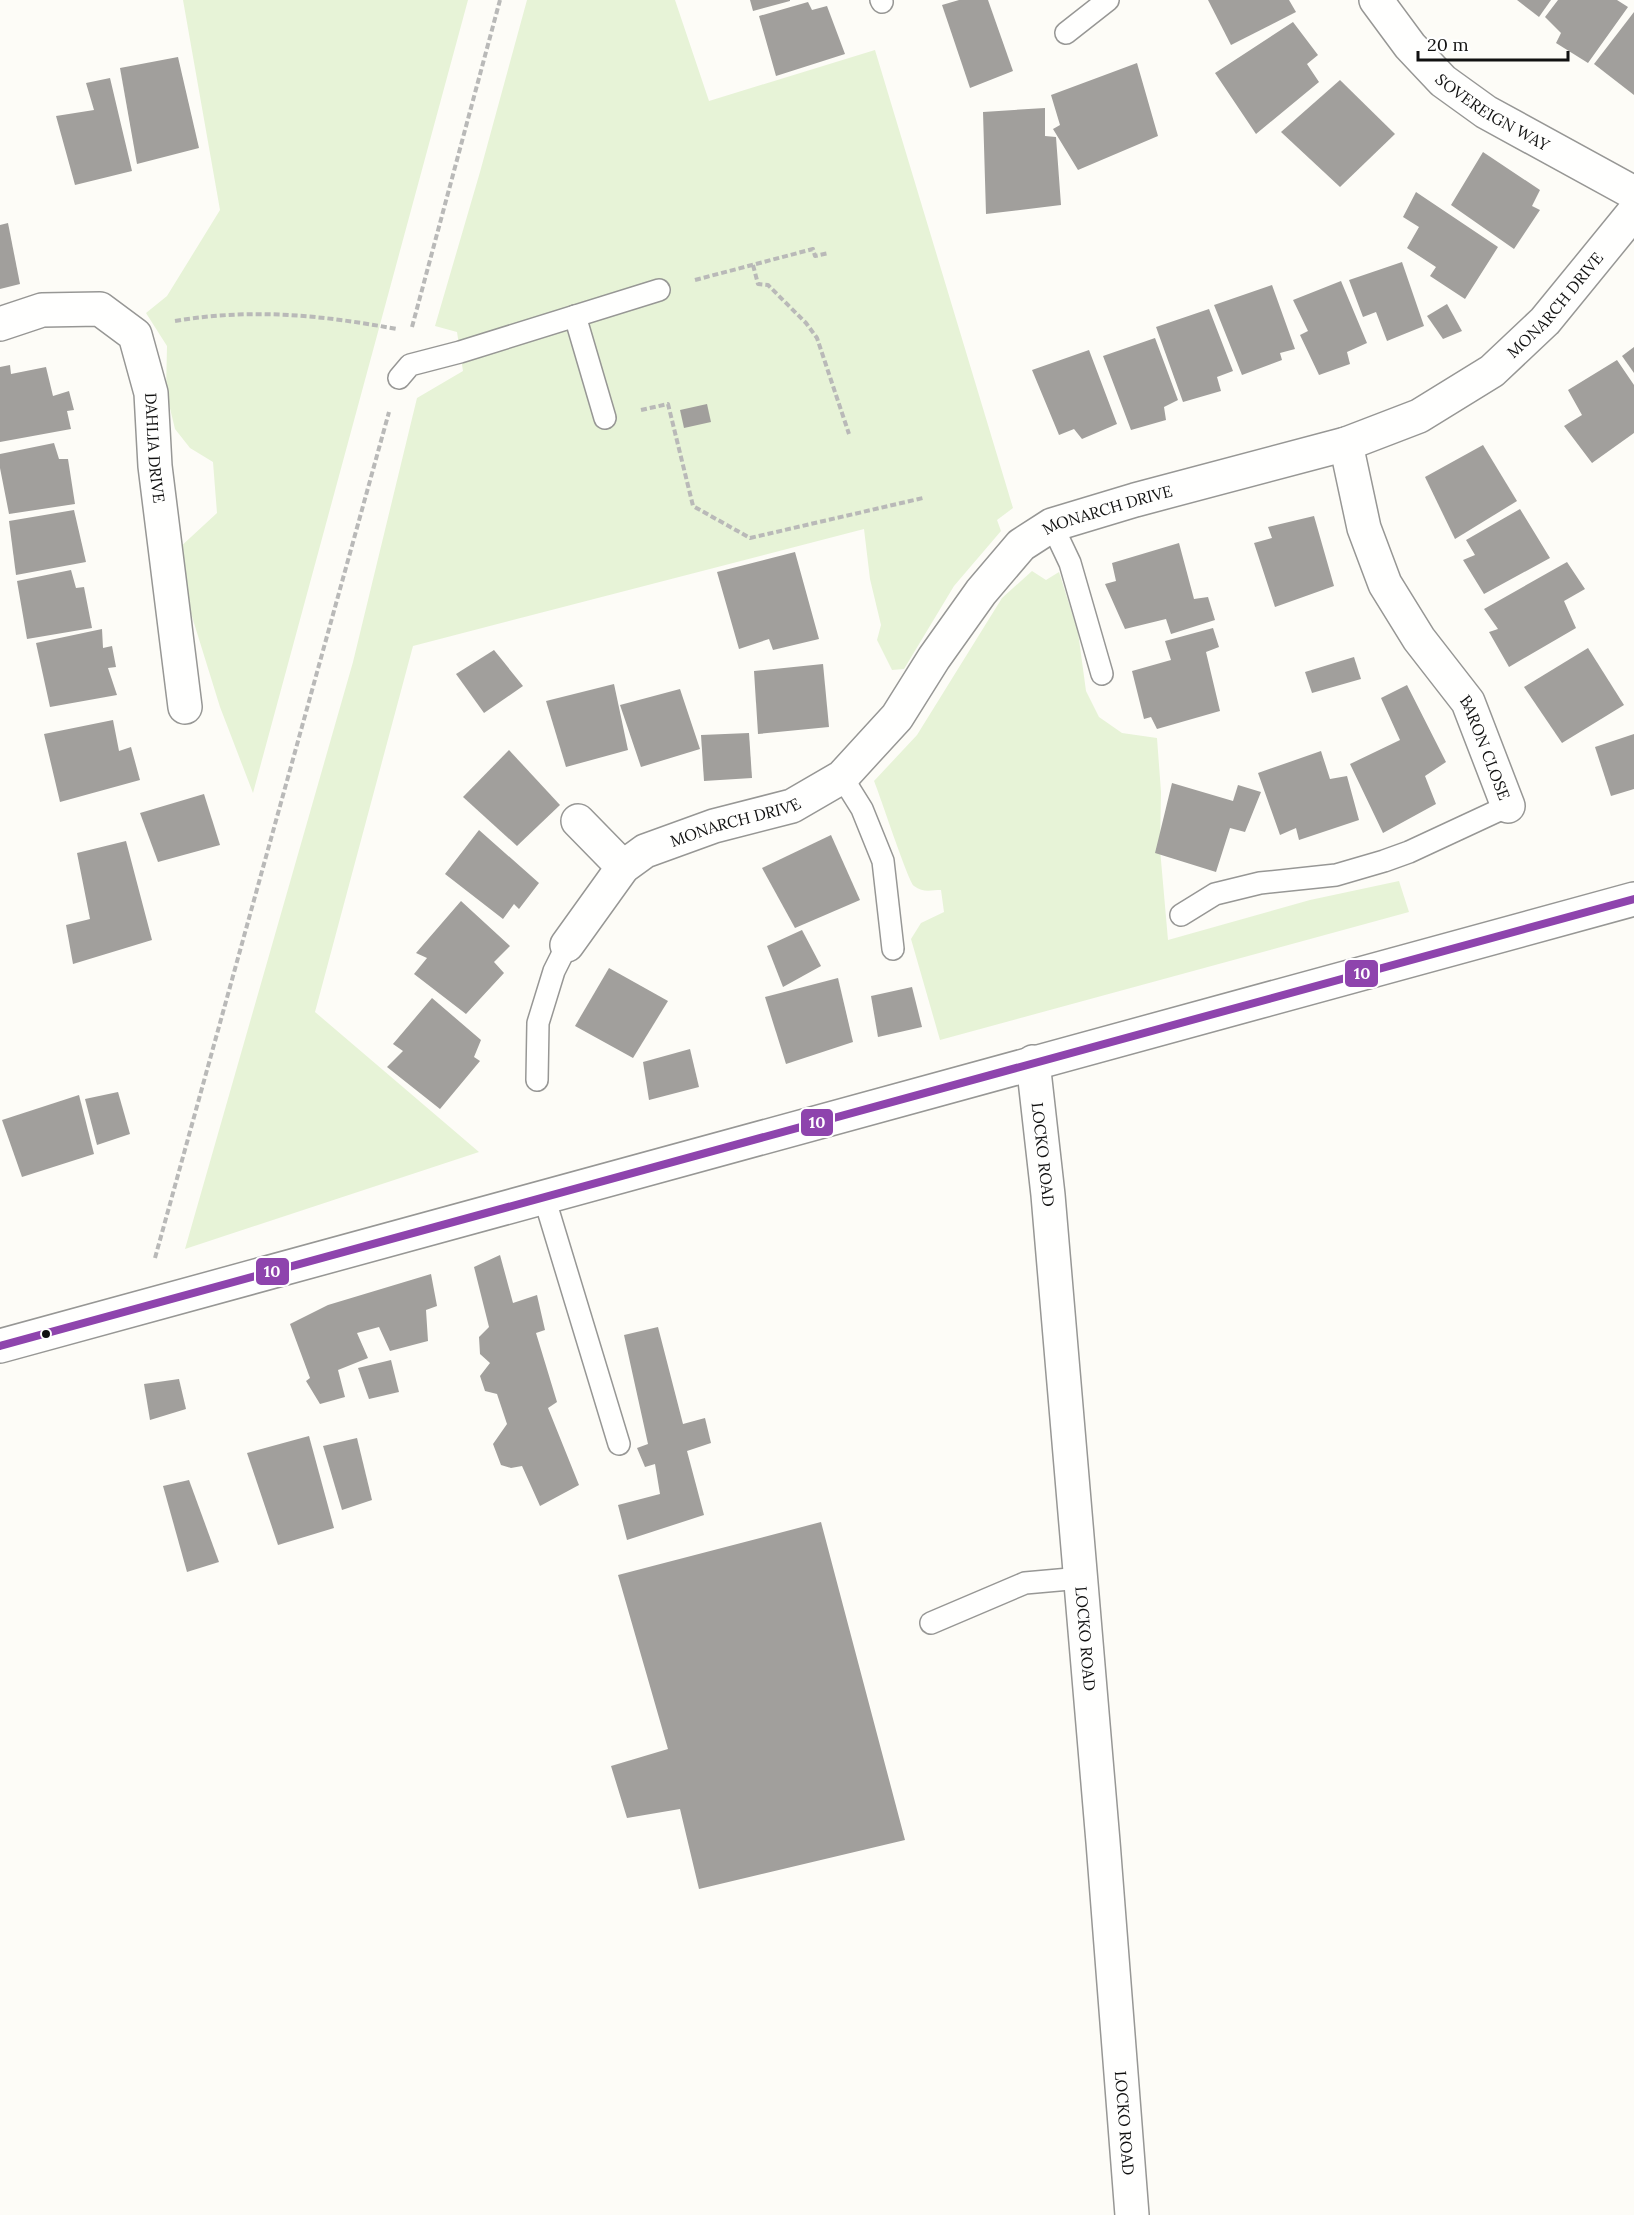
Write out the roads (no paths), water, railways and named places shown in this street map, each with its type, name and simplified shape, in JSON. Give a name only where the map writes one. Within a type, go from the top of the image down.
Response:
[{"type":"street","name":"SOVEREIGN WAY","points":[[1376,0],[1410,46],[1443,81],[1486,112],[1634,193]]},
{"type":"street","name":"MONARCH DRIVE","points":[[567,945],[624,867],[645,851],[714,826],[792,806],[842,777],[897,717],[934,658],[981,592],[1022,545],[1052,525],[1135,500],[1346,444],[1419,416],[1492,370],[1545,321],[1634,212]]},
{"type":"street","name":"DAHLIA DRIVE","points":[[0,324],[42,310],[100,309],[135,335],[151,393],[155,466],[185,707]]},
{"type":"street","name":"BARON CLOSE","points":[[1346,444],[1365,528],[1385,585],[1419,639],[1468,702],[1508,806]]},
{"type":"street","points":[[579,822],[624,867]]},
{"type":"street","points":[[0,1346],[1634,899]]},
{"type":"street","name":"LOCKO ROAD","points":[[1033,1062],[1048,1195],[1081,1578],[1132,2215]]},
{"type":"lane","points":[[1066,33],[1108,0]]},
{"type":"lane","points":[[399,378],[410,365],[460,352],[659,290]]},
{"type":"lane","points":[[575,316],[605,418]]},
{"type":"lane","points":[[1052,525],[1070,563],[1102,674]]},
{"type":"lane","points":[[842,777],[862,809],[883,861],[892,949]]},
{"type":"lane","name":"BARON CLOSE","points":[[1181,915],[1215,894],[1260,883],[1336,875],[1384,861],[1409,852],[1508,806]]},
{"type":"lane","name":"MONARCH DRIVE","points":[[537,1080],[538,1023],[554,971],[567,945]]},
{"type":"lane","points":[[544,1197],[619,1444]]},
{"type":"lane","points":[[931,1623],[1025,1582],[1081,1578]]}]
